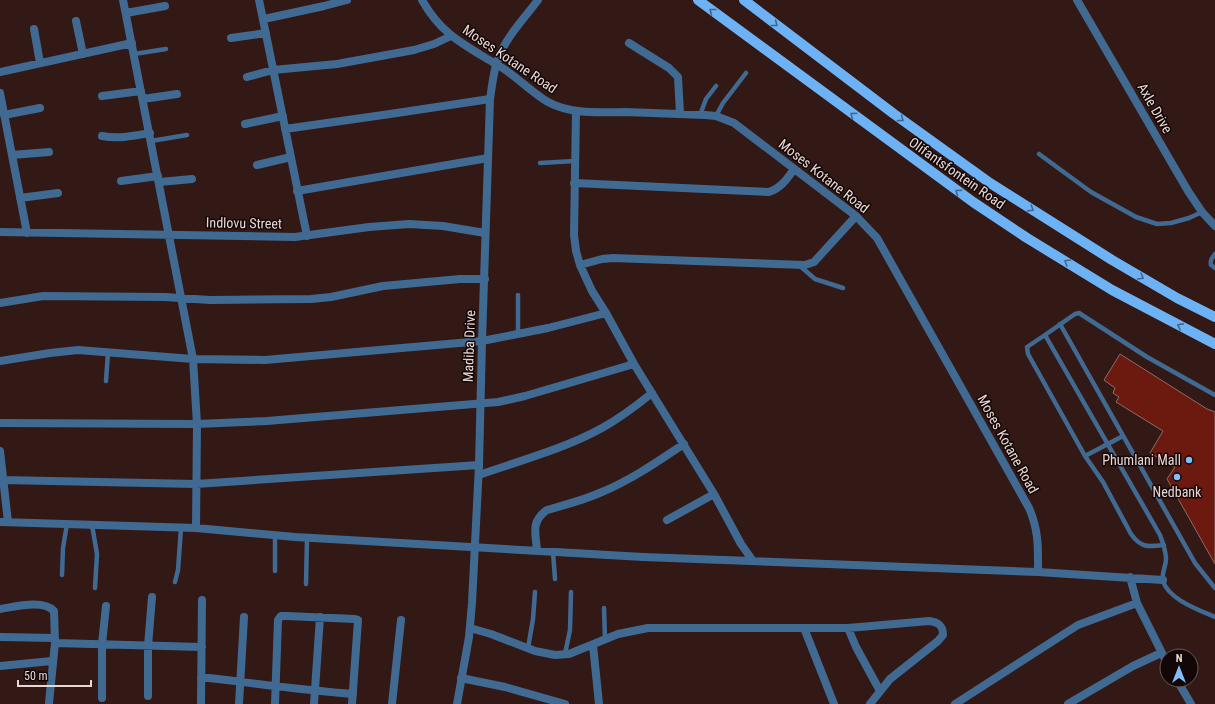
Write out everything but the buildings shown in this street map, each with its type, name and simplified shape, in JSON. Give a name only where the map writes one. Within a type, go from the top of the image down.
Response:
[{"type":"main road","name":"Olifantsfontein Road","points":[[698,0],[973,202],[1027,238],[1112,290],[1215,344]]},
{"type":"main road","name":"Olifantsfontein Road","points":[[744,0],[888,109],[990,183],[1112,260],[1177,298],[1215,317]]},
{"type":"street","points":[[123,0],[194,359],[197,424],[196,528]]},
{"type":"street","points":[[260,0],[307,236]]},
{"type":"street","points":[[264,19],[347,0]]},
{"type":"street","name":"Moses Kotane Road","points":[[422,0],[440,25],[451,36],[471,50],[496,63],[529,89],[549,102],[576,111],[716,116],[734,123],[856,216],[877,238],[1029,508],[1038,534],[1038,572]]},
{"type":"street","name":"Madiba Drive","points":[[457,704],[470,628],[479,475],[490,99],[496,63],[508,40],[538,0]]},
{"type":"street","name":"Axle Drive","points":[[1077,0],[1188,191],[1202,212],[1215,226]]},
{"type":"street","points":[[126,13],[165,6]]},
{"type":"street","points":[[76,21],[83,54]]},
{"type":"street","points":[[34,29],[40,63]]},
{"type":"street","points":[[231,38],[266,34]]},
{"type":"street","points":[[247,77],[273,70],[337,64],[414,50],[434,44],[451,36]]},
{"type":"street","points":[[0,72],[132,43]]},
{"type":"street","points":[[629,43],[669,68],[678,77],[680,114]]},
{"type":"street","points":[[102,96],[142,91]]},
{"type":"street","points":[[0,93],[27,233]]},
{"type":"street","points":[[143,99],[177,94]]},
{"type":"street","points":[[285,129],[490,99]]},
{"type":"street","points":[[4,115],[40,108]]},
{"type":"street","points":[[576,111],[574,235],[580,265],[592,292],[606,313],[634,364],[714,494],[741,544],[753,561]]},
{"type":"street","points":[[245,124],[283,116]]},
{"type":"street","points":[[102,136],[113,138],[151,137]]},
{"type":"street","points":[[12,155],[50,152]]},
{"type":"street","points":[[257,164],[291,157]]},
{"type":"street","points":[[297,191],[488,158]]},
{"type":"street","points":[[574,183],[769,192],[776,190],[783,184],[794,169]]},
{"type":"street","points":[[121,181],[192,179]]},
{"type":"street","points":[[20,198],[58,193]]},
{"type":"street","points":[[580,265],[602,258],[613,258],[800,266],[814,262],[856,216]]},
{"type":"street","name":"Indlovu Street","points":[[0,232],[295,237],[369,227],[409,224],[443,226],[485,233]]},
{"type":"street","points":[[0,303],[43,296],[181,298],[210,300],[311,299],[331,297],[383,286],[460,279],[484,279]]},
{"type":"street","points":[[0,361],[78,350],[194,359],[265,360],[482,341],[548,328],[606,313]]},
{"type":"street","points":[[0,423],[197,424],[306,418],[498,402],[525,396],[634,364]]},
{"type":"street","points":[[479,475],[567,444],[602,429],[652,393]]},
{"type":"street","points":[[537,551],[535,527],[536,520],[547,510],[602,492],[618,485],[647,469],[684,444]]},
{"type":"street","points":[[0,451],[3,480],[4,522],[196,528],[306,538],[474,548],[642,557],[1038,572],[1163,580]]},
{"type":"street","points":[[3,480],[196,484],[479,464]]},
{"type":"street","points":[[667,520],[714,494]]},
{"type":"street","points":[[1130,578],[1137,602],[1159,649]]},
{"type":"street","points":[[148,696],[148,646],[152,597]]},
{"type":"street","points":[[200,704],[202,600]]},
{"type":"street","points":[[955,704],[1078,625],[1137,602]]},
{"type":"street","points":[[0,609],[37,605],[51,608],[54,611],[55,641],[49,704]]},
{"type":"street","points":[[102,698],[102,644],[106,606]]},
{"type":"street","points":[[275,704],[278,620],[281,616],[358,620],[352,704]]},
{"type":"street","points":[[239,704],[244,617]]},
{"type":"street","points":[[314,704],[320,617]]},
{"type":"street","points":[[392,704],[401,620]]},
{"type":"street","points":[[470,628],[544,653],[569,654],[628,631],[648,628],[848,628],[929,621],[936,621],[941,625],[943,635],[938,641],[890,679],[870,704]]},
{"type":"street","points":[[804,628],[834,704]]},
{"type":"street","points":[[848,628],[856,647],[880,691]]},
{"type":"street","points":[[0,637],[102,644],[202,647]]},
{"type":"street","points":[[593,645],[599,704]]},
{"type":"street","points":[[1068,704],[1133,666],[1159,654]]},
{"type":"street","points":[[0,666],[52,662]]},
{"type":"street","points":[[201,676],[315,691],[353,694]]},
{"type":"street","points":[[461,678],[505,687],[565,704]]},
{"type":"street","points":[[1182,688],[1191,704]]},
{"type":"lane","points":[[134,54],[166,49]]},
{"type":"lane","points":[[716,116],[723,103],[746,73]]},
{"type":"lane","points":[[700,115],[706,99],[716,86]]},
{"type":"lane","points":[[151,137],[187,135]]},
{"type":"lane","points":[[1039,154],[1092,192],[1136,217],[1157,224],[1171,223],[1189,218],[1202,212]]},
{"type":"lane","points":[[540,163],[575,161]]},
{"type":"lane","points":[[1215,254],[1210,259],[1210,262],[1215,268]]},
{"type":"lane","points":[[800,266],[815,279],[844,288]]},
{"type":"lane","points":[[518,295],[518,334]]},
{"type":"lane","points":[[1164,546],[1150,547],[1142,545],[1136,541],[1131,534],[1103,482],[1085,456],[1028,354],[1027,347],[1075,314],[1079,313],[1147,357],[1215,395]]},
{"type":"lane","points":[[1060,324],[1195,563],[1215,588]]},
{"type":"lane","points":[[1045,335],[1107,445],[1155,525],[1164,546],[1166,560],[1163,580],[1172,594],[1191,606],[1215,617]]},
{"type":"lane","points":[[106,382],[108,352]]},
{"type":"lane","points":[[1085,456],[1123,436]]},
{"type":"lane","points":[[62,575],[63,548],[67,524]]},
{"type":"lane","points":[[92,525],[97,554],[95,588]]},
{"type":"lane","points":[[175,582],[178,570],[181,528]]},
{"type":"lane","points":[[275,535],[275,571]]},
{"type":"lane","points":[[306,538],[306,584]]},
{"type":"lane","points":[[553,552],[555,579]]},
{"type":"lane","points":[[528,648],[533,619],[535,592]]},
{"type":"lane","points":[[565,654],[570,630],[571,592]]},
{"type":"lane","points":[[604,608],[605,639]]},
{"type":"place","name":"Phumlani Mall","points":[[1189,460]]},
{"type":"place","name":"Nedbank","points":[[1177,477]]}]
